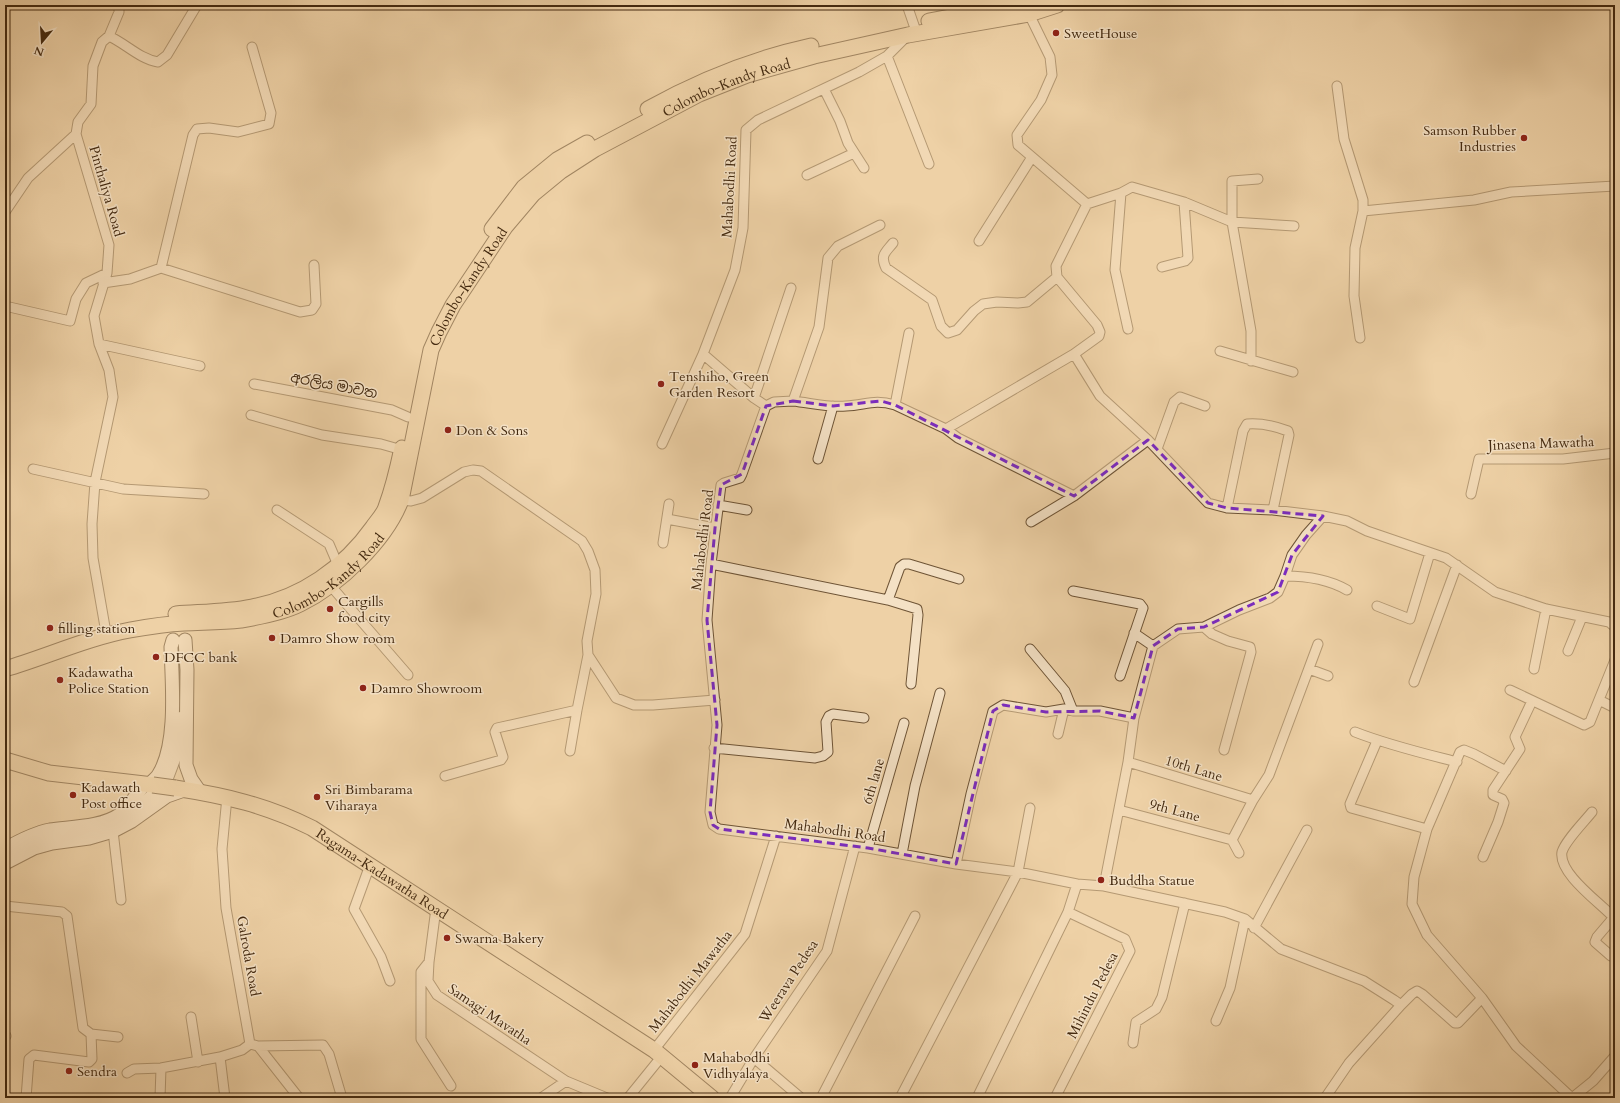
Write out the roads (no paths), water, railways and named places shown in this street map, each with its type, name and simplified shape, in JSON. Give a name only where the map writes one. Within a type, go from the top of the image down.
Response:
[{"type":"main road","name":"Colombo-Kandy Road","points":[[5,659],[105,627],[129,621],[176,619],[235,620],[266,614],[299,605],[319,594],[353,567],[370,549],[397,511],[401,500],[431,350],[453,305],[505,227],[532,194],[561,171],[595,149],[698,94],[747,75],[814,56],[1014,5]]},
{"type":"main road","name":"Colombo-Kandy Road","points":[[5,669],[118,633],[176,619],[261,605],[298,592],[310,586],[338,565],[364,540],[386,508],[402,450],[423,347],[440,309],[498,219],[524,187],[557,160],[684,89],[738,66],[802,48],[1029,14],[1057,5]]},
{"type":"main road","points":[[5,849],[27,837],[49,830],[94,825],[118,816],[159,775],[164,764],[172,727],[171,647],[179,640],[187,670],[186,765],[191,779],[200,792]]},
{"type":"main road","name":"Ragama-Kadawatha Road","points":[[5,760],[49,773],[179,789],[228,797],[273,810],[296,820],[312,828],[370,864],[658,1053],[712,1098]]},
{"type":"main road","points":[[5,863],[34,848],[52,843],[89,838],[113,831],[132,821],[179,789]]},
{"type":"street","name":"Pinthaliya Road","points":[[105,627],[93,558],[92,524],[95,482],[112,397],[109,370],[99,344],[94,316],[107,273],[109,245],[76,134],[78,122],[91,104],[93,66],[102,42],[109,36],[119,12],[119,5]]},
{"type":"street","points":[[109,36],[149,61],[158,62],[167,55],[197,5]]},
{"type":"street","points":[[907,5],[913,31]]},
{"type":"street","points":[[1029,14],[1050,57],[1052,75],[1041,100],[1017,135],[1018,145],[1087,204]]},
{"type":"street","name":"Mahabodhi Road","points":[[662,444],[703,354],[735,270],[743,228],[746,130],[758,120],[859,72],[887,56],[913,31]]},
{"type":"street","points":[[161,268],[193,135],[197,129],[209,128],[238,132],[268,124],[272,114],[252,47]]},
{"type":"street","points":[[887,56],[929,164]]},
{"type":"street","points":[[1337,86],[1344,139],[1363,200],[1363,211],[1355,248],[1354,282],[1354,296],[1360,338]]},
{"type":"street","points":[[824,89],[840,121],[848,143],[864,168]]},
{"type":"street","points":[[5,212],[28,178],[76,134]]},
{"type":"street","points":[[807,175],[854,152]]},
{"type":"street","points":[[979,241],[1032,157]]},
{"type":"street","points":[[1251,361],[1251,331],[1232,222],[1232,182],[1258,180]]},
{"type":"street","points":[[1363,211],[1474,200],[1511,192],[1615,186]]},
{"type":"street","points":[[946,429],[1074,354],[1099,336],[1100,332],[1097,325],[1058,277],[1056,266],[1087,204],[1121,193],[1132,187],[1184,202],[1232,222],[1294,226]]},
{"type":"street","points":[[1121,193],[1115,270],[1128,329]]},
{"type":"street","points":[[1162,267],[1185,261],[1188,258],[1184,202]]},
{"type":"street","points":[[793,401],[819,327],[828,258],[838,246],[880,224]]},
{"type":"street","points":[[893,243],[883,255],[883,261],[886,268],[932,300],[941,326],[948,333],[957,330],[983,304],[997,302],[1027,302],[1058,277]]},
{"type":"street","points":[[103,283],[130,279],[161,268],[300,312],[312,310],[316,304],[314,265]]},
{"type":"street","points":[[5,306],[70,322],[76,299],[86,283],[107,273]]},
{"type":"street","points":[[754,398],[791,288]]},
{"type":"street","points":[[895,405],[909,333]]},
{"type":"street","points":[[99,344],[200,366]]},
{"type":"street","points":[[1220,351],[1293,372]]},
{"type":"street","points":[[703,354],[754,398],[766,406],[774,402],[793,401],[833,406],[847,406],[881,401],[895,405],[946,429],[958,438],[1074,496]]},
{"type":"street","points":[[1074,354],[1100,396],[1148,440],[1208,503],[1227,508],[1273,510],[1323,516],[1346,521],[1367,531],[1446,558],[1495,592],[1546,609],[1609,622],[1615,626]]},
{"type":"street","name":"අරලිය මාවත","points":[[254,384],[392,410],[408,416]]},
{"type":"street","points":[[1157,449],[1174,402],[1177,398],[1180,397],[1206,406]]},
{"type":"street","name":"Mahabodhi Road","points":[[766,406],[740,478],[722,484],[715,528],[707,620],[717,725],[710,812],[713,825],[719,829],[855,846],[956,864],[1018,872],[1077,884],[1104,886],[1225,912],[1245,919]]},
{"type":"street","points":[[818,459],[833,406]]},
{"type":"street","points":[[251,415],[322,435],[381,444],[402,450]]},
{"type":"street","points":[[1227,508],[1243,431],[1247,424],[1254,423],[1288,431],[1289,435],[1273,510]]},
{"type":"street","points":[[1031,522],[1074,496],[1148,440]]},
{"type":"street","name":"Jinasena Mawatha","points":[[1471,494],[1479,460],[1563,459],[1615,453]]},
{"type":"street","points":[[33,469],[123,489],[204,494]]},
{"type":"street","points":[[401,500],[411,501],[422,498],[464,472],[472,470],[481,472],[582,541],[588,551],[595,570],[596,594],[588,641],[588,655],[570,751]]},
{"type":"street","points":[[663,544],[669,504]]},
{"type":"street","points":[[718,505],[747,510]]},
{"type":"street","points":[[277,510],[329,544],[338,565]]},
{"type":"street","points":[[1104,886],[1128,762],[1134,718],[1153,646],[1178,629],[1204,627],[1239,610],[1270,598],[1278,592],[1292,555],[1306,535],[1323,516]]},
{"type":"street","points":[[667,519],[715,528]]},
{"type":"street","points":[[1377,606],[1410,619],[1430,553]]},
{"type":"street","points":[[711,564],[888,600],[917,609],[918,615],[911,684]]},
{"type":"street","points":[[888,600],[900,567],[904,564],[959,579]]},
{"type":"street","points":[[1414,682],[1457,565]]},
{"type":"street","points":[[1285,576],[1300,576],[1333,582],[1347,590]]},
{"type":"street","points":[[330,585],[408,675]]},
{"type":"street","points":[[1073,591],[1140,604],[1143,608],[1120,676]]},
{"type":"street","points":[[1534,669],[1546,609]]},
{"type":"street","points":[[1568,651],[1582,617]]},
{"type":"street","points":[[5,857],[18,848],[40,839],[92,831],[121,822],[141,806],[165,783],[173,761],[172,754],[177,728],[176,646],[179,640],[176,619]]},
{"type":"street","points":[[1204,627],[1212,634],[1228,641],[1250,647],[1251,652],[1224,750]]},
{"type":"street","points":[[1134,634],[1153,646]]},
{"type":"street","points":[[1239,853],[1228,839],[1269,775],[1318,644]]},
{"type":"street","points":[[1030,649],[1065,691],[1068,710],[1058,734]]},
{"type":"street","points":[[588,655],[616,698],[634,705],[715,700]]},
{"type":"street","points":[[1510,690],[1584,725],[1590,722],[1615,660]]},
{"type":"street","points":[[1309,669],[1328,676]]},
{"type":"street","points":[[902,854],[915,786],[940,693]]},
{"type":"street","points":[[1600,700],[1615,708]]},
{"type":"street","points":[[1483,857],[1498,822],[1504,802],[1502,799],[1493,795],[1493,790],[1520,749],[1515,737],[1532,701]]},
{"type":"street","points":[[956,864],[971,794],[993,711],[1003,705],[1046,712],[1068,710],[1100,711],[1134,718]]},
{"type":"street","points":[[444,776],[501,760],[503,757],[495,732],[497,728],[577,710]]},
{"type":"street","points":[[714,748],[815,758],[823,756],[828,752],[826,722],[829,716],[833,714],[864,718]]},
{"type":"street","name":"6th lane","points":[[868,848],[904,722]]},
{"type":"street","points":[[1355,732],[1377,741],[1457,762]]},
{"type":"street","points":[[1377,741],[1350,804],[1351,808],[1427,829]]},
{"type":"street","points":[[1506,770],[1464,750],[1460,752],[1427,829],[1414,877],[1412,904],[1427,934],[1482,998],[1516,1046],[1572,1098],[1613,1063]]},
{"type":"street","name":"10th Lane","points":[[1128,762],[1253,800]]},
{"type":"street","name":"Galroda Road","points":[[228,797],[222,849],[226,908],[254,1045]]},
{"type":"street","points":[[900,1098],[1018,872],[1030,808]]},
{"type":"street","name":"9th Lane","points":[[1119,810],[1228,839]]},
{"type":"street","points":[[1592,812],[1566,845],[1562,852],[1562,861],[1572,877],[1614,918],[1596,937],[1595,942],[1611,956]]},
{"type":"street","points":[[1254,928],[1307,830]]},
{"type":"street","points":[[113,831],[121,900]]},
{"type":"street","name":"Mahabodhi Mawatha","points":[[628,1098],[658,1053],[745,934],[776,836]]},
{"type":"street","name":"Weerava Pedesa","points":[[730,1098],[754,1058],[827,951],[855,846]]},
{"type":"street","points":[[370,864],[354,908],[381,956],[390,981]]},
{"type":"street","points":[[977,1098],[1068,912],[1077,884]]},
{"type":"street","points":[[1133,1043],[1136,1022],[1156,1009],[1162,997],[1185,903]]},
{"type":"street","points":[[5,906],[62,912],[67,916],[83,1028],[91,1034],[118,1037]]},
{"type":"street","name":"Samagi Mavatha","points":[[436,908],[428,981],[437,995],[566,1081],[607,1098]]},
{"type":"street","name":"Mihindu Pedesa","points":[[1056,1098],[1130,951],[1125,939],[1068,912]]},
{"type":"street","points":[[820,1098],[915,916]]},
{"type":"street","points":[[1245,919],[1281,949],[1364,981],[1401,1005]]},
{"type":"street","points":[[1216,1021],[1230,988],[1245,919]]},
{"type":"street","points":[[429,962],[421,972],[421,1039],[451,1086]]},
{"type":"street","points":[[1325,1098],[1349,1062],[1412,994],[1417,992],[1422,994],[1458,1024],[1482,998]]},
{"type":"street","points":[[191,1017],[198,1062]]},
{"type":"street","points":[[26,1098],[29,1059],[34,1055],[89,1062],[92,1058],[91,1034]]},
{"type":"street","points":[[254,1045],[299,1098]]},
{"type":"street","points":[[128,1073],[134,1069],[162,1068],[198,1062],[242,1050],[254,1045],[323,1045],[330,1054],[342,1098]]},
{"type":"street","points":[[220,1056],[225,1098]]},
{"type":"street","points":[[754,1058],[802,1098]]},
{"type":"street","points":[[160,1098],[162,1068]]},
{"type":"street","points":[[541,1098],[566,1081]]},
{"type":"place","name":"SweetHouse","points":[[1056,33]]},
{"type":"place","name":"Samson Rubber Industries","points":[[1524,138]]},
{"type":"place","name":"Tenshiho, Green Garden Resort","points":[[661,384]]},
{"type":"place","name":"Don & Sons","points":[[448,430]]},
{"type":"place","name":"Cargills food city","points":[[330,609]]},
{"type":"place","name":"filling station","points":[[50,628]]},
{"type":"place","name":"Damro Show room","points":[[272,638]]},
{"type":"place","name":"DFCC bank","points":[[156,657]]},
{"type":"place","name":"Kadawatha Police Station","points":[[60,680]]},
{"type":"place","name":"Damro Showroom","points":[[363,688]]},
{"type":"place","name":"Kadawath Post office","points":[[73,795]]},
{"type":"place","name":"Sri Bimbarama Viharaya","points":[[317,797]]},
{"type":"place","name":"Buddha Statue","points":[[1101,880]]},
{"type":"place","name":"Swarna Bakery","points":[[447,938]]},
{"type":"place","name":"Mahabodhi Vidhyalaya","points":[[695,1065]]},
{"type":"place","name":"Sendra","points":[[69,1071]]}]
